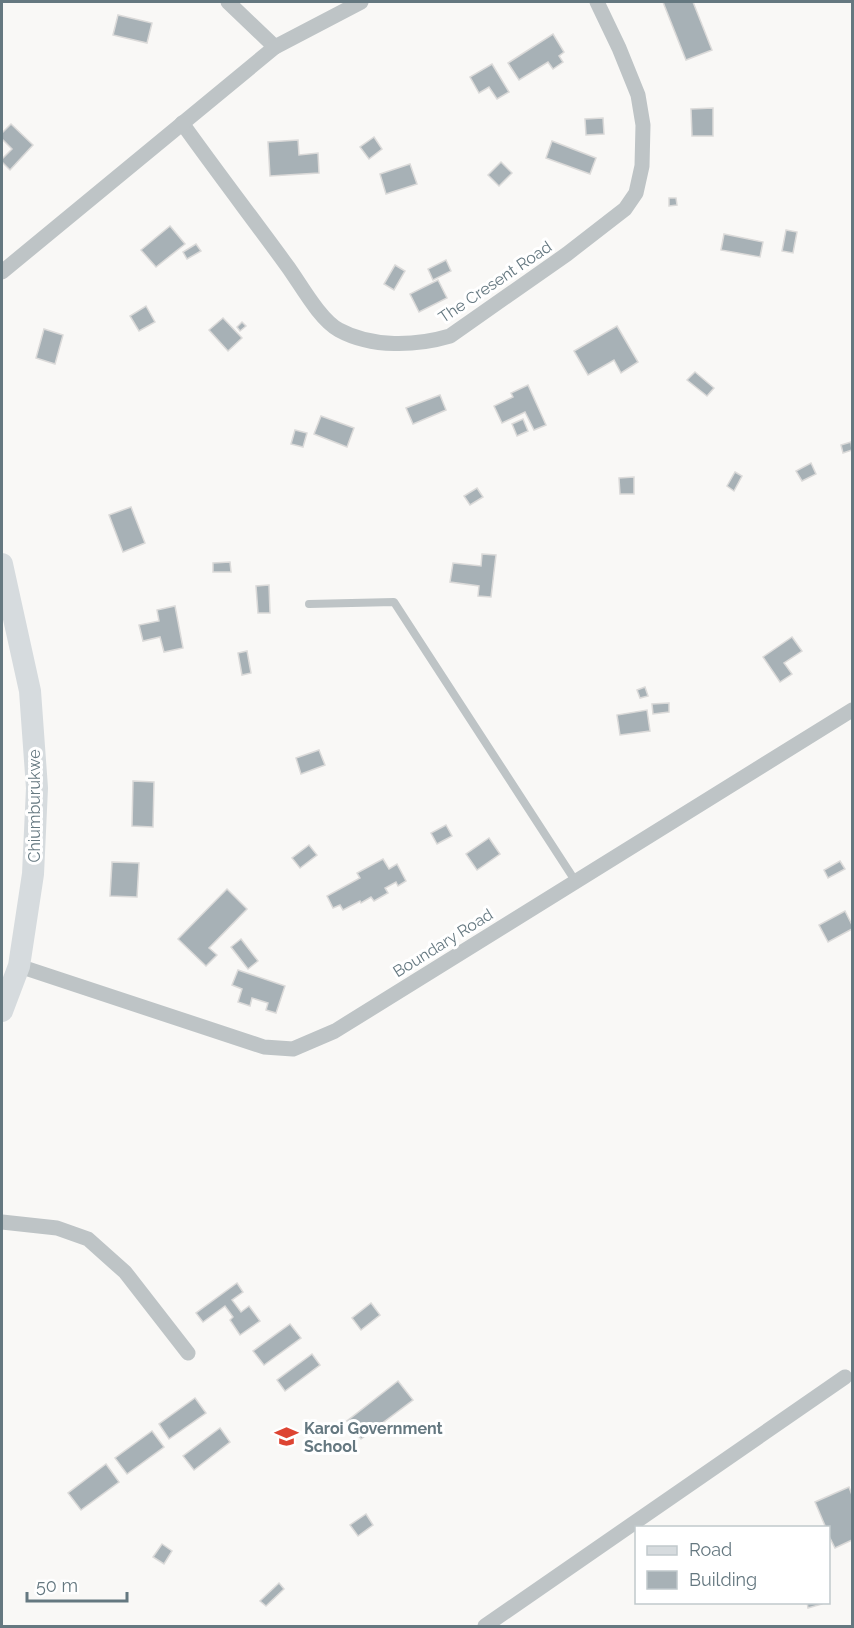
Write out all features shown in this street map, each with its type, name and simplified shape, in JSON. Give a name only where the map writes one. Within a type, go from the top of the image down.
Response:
[{"type":"street","points":[[228,2],[275,47]]},
{"type":"street","points":[[2,272],[275,47],[361,2]]},
{"type":"street","name":"The Cresent Road","points":[[182,123],[290,269],[315,307],[337,329],[364,341],[432,342],[450,336],[576,247],[625,209],[636,194],[642,166],[644,125],[638,95],[597,2]]},
{"type":"street","name":"Chiumburukwe","points":[[2,564],[30,691],[37,788],[33,874],[19,966],[2,1011]]},
{"type":"street","name":"Boundary Road","points":[[19,966],[264,1047],[293,1048],[335,1031],[852,710]]},
{"type":"street","points":[[2,1222],[57,1228],[88,1239],[124,1272],[188,1353]]},
{"type":"street","points":[[485,1626],[845,1377]]},
{"type":"lane","points":[[309,604],[394,602],[576,882]]},
{"type":"building","points":[[663,2],[693,2],[712,50],[686,60]]},
{"type":"building","points":[[118,15],[152,23],[147,43],[113,35]]},
{"type":"building","points":[[553,34],[564,52],[559,56],[563,62],[553,69],[548,62],[519,80],[508,63]]},
{"type":"building","points":[[492,64],[509,92],[497,99],[489,87],[479,93],[470,77]]},
{"type":"building","points":[[713,108],[713,136],[692,136],[691,109]]},
{"type":"building","points":[[603,118],[604,134],[586,135],[585,119]]},
{"type":"building","points":[[11,124],[33,145],[10,170],[2,159],[12,149],[2,139],[2,133]]},
{"type":"building","points":[[374,137],[382,149],[369,159],[360,147]]},
{"type":"building","points":[[298,140],[299,155],[318,153],[319,173],[270,176],[268,142]]},
{"type":"building","points":[[552,141],[596,158],[590,174],[546,158]]},
{"type":"building","points":[[501,162],[512,173],[499,186],[488,175]]},
{"type":"building","points":[[410,164],[417,184],[386,194],[380,174]]},
{"type":"building","points":[[669,198],[676,198],[677,205],[669,206]]},
{"type":"building","points":[[170,226],[185,244],[156,267],[141,250]]},
{"type":"building","points":[[786,230],[797,232],[793,253],[782,251]]},
{"type":"building","points":[[724,234],[763,242],[760,257],[721,250]]},
{"type":"building","points":[[196,244],[201,251],[187,259],[183,252]]},
{"type":"building","points":[[446,260],[451,271],[433,280],[428,269]]},
{"type":"building","points":[[395,265],[405,271],[394,290],[384,284]]},
{"type":"building","points":[[438,280],[447,298],[419,312],[410,294]]},
{"type":"building","points":[[146,306],[155,322],[139,331],[130,316]]},
{"type":"building","points":[[223,318],[242,338],[228,351],[209,330]]},
{"type":"building","points":[[242,322],[246,326],[240,331],[237,327]]},
{"type":"building","points":[[617,326],[638,362],[621,373],[614,360],[588,375],[574,351]]},
{"type":"building","points":[[44,329],[63,335],[55,364],[36,358]]},
{"type":"building","points":[[695,372],[714,388],[707,396],[687,380]]},
{"type":"building","points":[[528,385],[546,425],[534,430],[525,412],[502,423],[494,406],[513,397],[511,393]]},
{"type":"building","points":[[440,395],[446,410],[413,424],[406,408]]},
{"type":"building","points":[[321,416],[354,428],[347,447],[314,434]]},
{"type":"building","points":[[523,419],[528,431],[517,436],[512,424]]},
{"type":"building","points":[[295,430],[307,433],[303,447],[291,444]]},
{"type":"building","points":[[851,442],[852,450],[843,453],[841,445]]},
{"type":"building","points":[[811,463],[816,474],[802,481],[796,471]]},
{"type":"building","points":[[735,472],[742,476],[734,491],[727,486]]},
{"type":"building","points":[[634,477],[634,494],[620,494],[619,478]]},
{"type":"building","points":[[477,488],[483,497],[470,505],[464,496]]},
{"type":"building","points":[[131,507],[145,543],[123,552],[109,515]]},
{"type":"building","points":[[482,554],[496,555],[491,597],[478,596],[479,586],[450,582],[453,563],[481,566]]},
{"type":"building","points":[[230,562],[231,572],[213,572],[213,563]]},
{"type":"building","points":[[269,585],[270,613],[258,613],[256,586]]},
{"type":"building","points":[[175,606],[183,648],[164,652],[160,637],[143,641],[139,625],[159,621],[157,610]]},
{"type":"building","points":[[792,637],[802,651],[784,663],[792,674],[780,682],[763,657]]},
{"type":"building","points":[[247,651],[251,673],[242,675],[238,653]]},
{"type":"building","points":[[645,687],[648,696],[640,698],[637,690]]},
{"type":"building","points":[[669,703],[669,712],[653,714],[652,704]]},
{"type":"building","points":[[647,710],[650,731],[620,735],[617,715]]},
{"type":"building","points":[[319,750],[325,765],[301,774],[296,758]]},
{"type":"building","points":[[133,781],[154,782],[153,827],[132,826]]},
{"type":"building","points":[[446,825],[452,836],[437,844],[431,833]]},
{"type":"building","points":[[489,838],[500,854],[477,870],[466,854]]},
{"type":"building","points":[[309,845],[317,855],[300,868],[292,858]]},
{"type":"building","points":[[383,859],[389,869],[397,864],[406,881],[398,886],[396,882],[385,888],[388,893],[374,901],[371,897],[343,910],[340,905],[333,908],[327,896],[360,878],[357,873]]},
{"type":"building","points":[[840,861],[845,869],[828,878],[824,870]]},
{"type":"building","points":[[112,862],[139,863],[137,897],[110,896]]},
{"type":"building","points":[[227,889],[247,909],[209,948],[217,955],[206,966],[178,939]]},
{"type":"building","points":[[845,911],[852,929],[828,942],[819,925]]},
{"type":"building","points":[[241,939],[258,961],[248,969],[231,947]]},
{"type":"building","points":[[238,970],[285,986],[276,1013],[266,1010],[268,1003],[252,998],[250,1006],[238,1002],[242,989],[232,985]]},
{"type":"building","points":[[237,1283],[243,1292],[232,1300],[241,1312],[249,1306],[260,1321],[240,1335],[230,1320],[233,1317],[225,1306],[203,1322],[196,1313]]},
{"type":"building","points":[[371,1303],[380,1315],[361,1330],[352,1318]]},
{"type":"building","points":[[290,1324],[301,1338],[264,1365],[253,1351]]},
{"type":"building","points":[[312,1354],[320,1365],[285,1391],[277,1380]]},
{"type":"building","points":[[398,1381],[413,1400],[361,1439],[347,1421]]},
{"type":"building","points":[[195,1398],[206,1413],[169,1439],[159,1424]]},
{"type":"building","points":[[220,1428],[230,1442],[194,1470],[183,1456]]},
{"type":"building","points":[[152,1431],[164,1447],[127,1474],[115,1458]]},
{"type":"building","points":[[106,1464],[119,1482],[81,1510],[68,1493]]},
{"type":"building","points":[[849,1487],[852,1495],[852,1540],[835,1548],[830,1538],[830,1526],[825,1526],[815,1502]]},
{"type":"building","points":[[366,1514],[373,1525],[358,1536],[350,1525]]},
{"type":"building","points":[[162,1544],[172,1551],[164,1564],[153,1557]]},
{"type":"building","points":[[279,1583],[284,1589],[266,1606],[260,1601]]},
{"type":"building","points":[[807,1604],[822,1604],[808,1608]]},
{"type":"place","name":"Karoi Government School","points":[[286,1437]]}]
